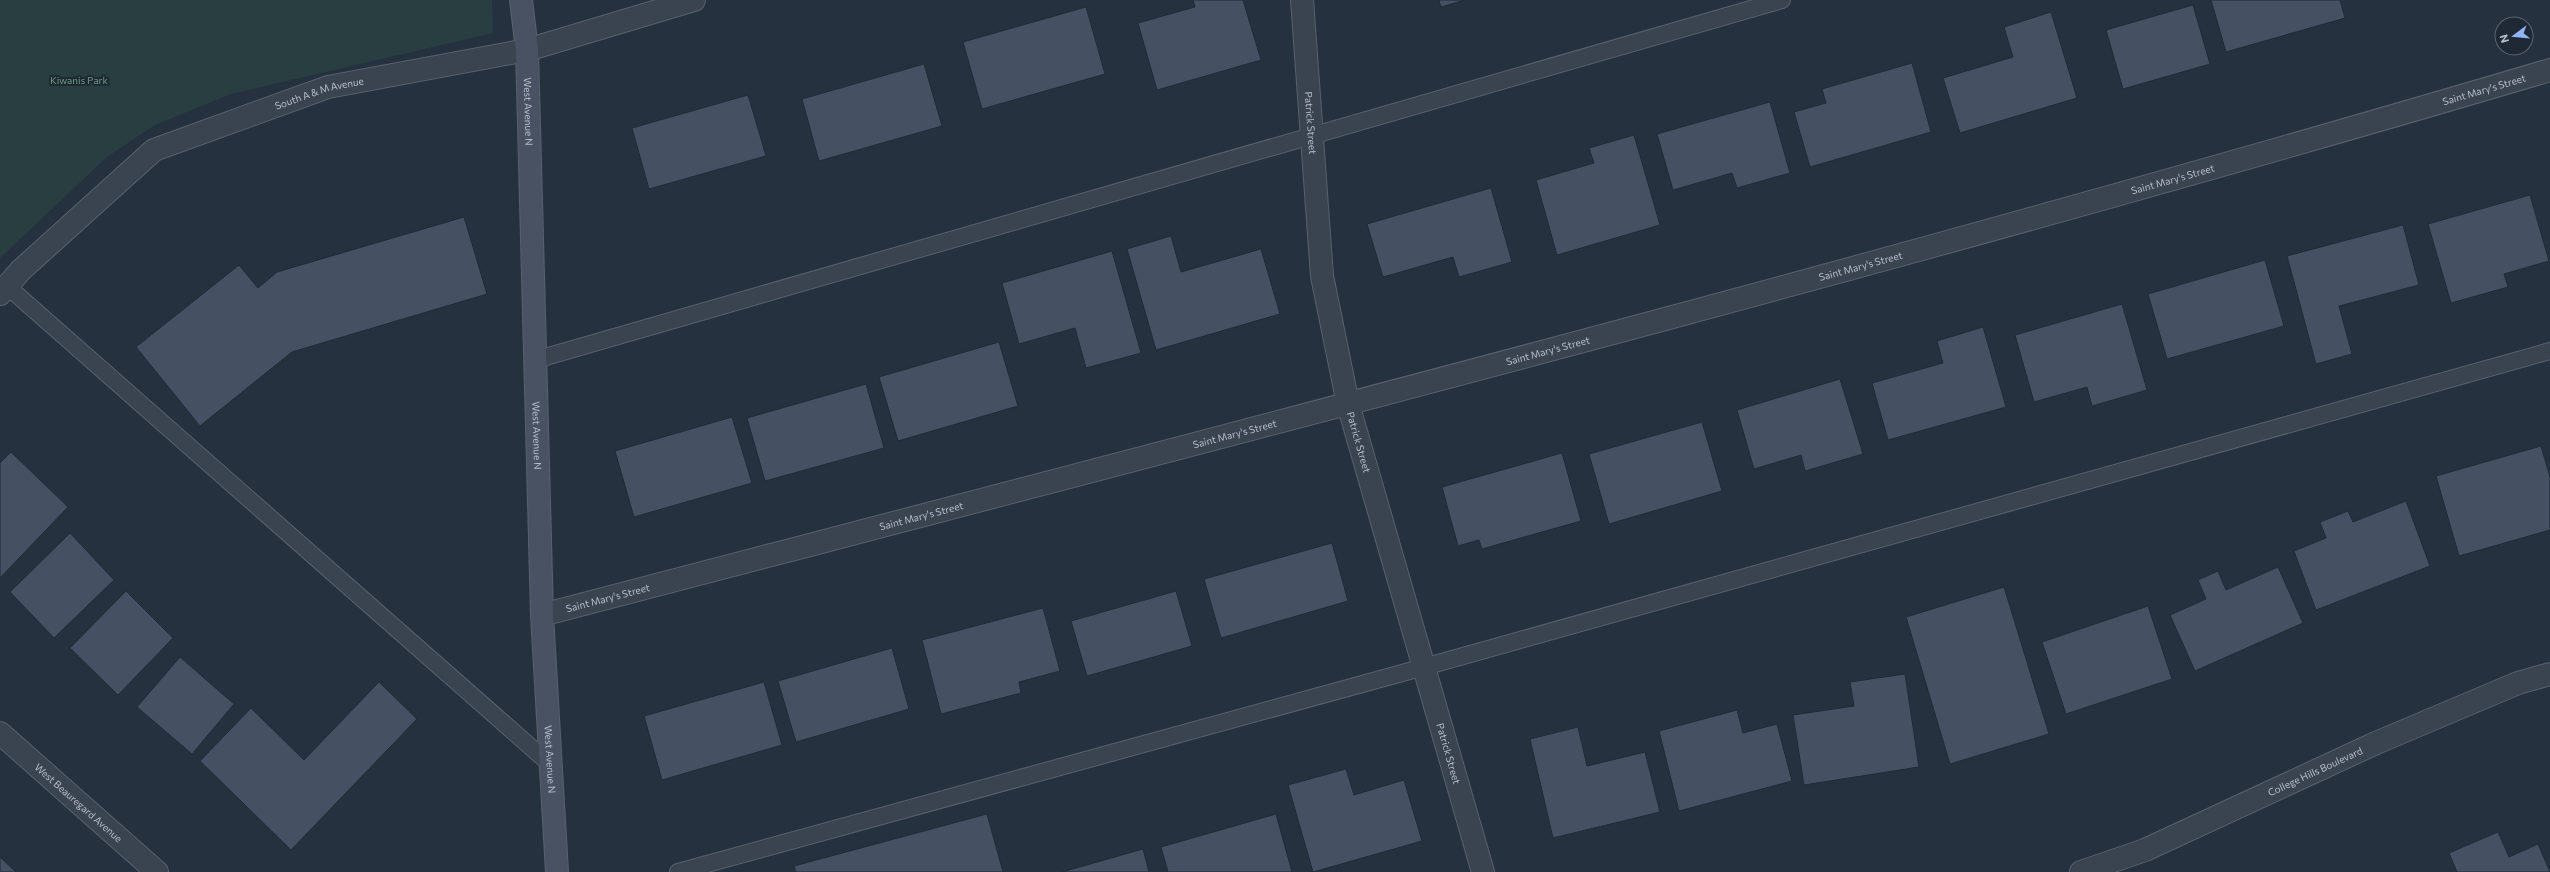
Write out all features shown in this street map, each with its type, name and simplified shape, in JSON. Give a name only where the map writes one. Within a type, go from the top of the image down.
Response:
[{"type":"main road","name":"West Avenue N","points":[[521,0],[527,50],[542,615],[557,872]]},
{"type":"street","name":"South A & M Avenue","points":[[3,290],[21,270],[154,150],[328,87],[527,50],[694,0]]},
{"type":"street","name":"Patrick Street","points":[[1302,0],[1322,276],[1348,404],[1483,872]]},
{"type":"street","name":"Saint Mary's Street","points":[[542,615],[1348,404],[2286,148],[2550,70]]},
{"type":"street","name":"College Hills Boulevard","points":[[2081,872],[2145,850],[2376,743],[2518,683],[2550,674]]},
{"type":"street","name":"West Beauregard Avenue","points":[[0,733],[158,872]]},
{"type":"lane","points":[[535,360],[1782,0]]},
{"type":"lane","points":[[3,290],[550,764]]},
{"type":"lane","points":[[678,872],[1424,667],[2550,351]]},
{"type":"green space","name":"Kiwanis Park","points":[[0,0],[492,0],[493,33],[231,94],[155,125],[107,157],[0,258]]},
{"type":"building","points":[[1193,0],[1243,0],[1261,60],[1157,90],[1138,23],[1195,7]]},
{"type":"building","points":[[1439,0],[1465,0],[1441,7]]},
{"type":"building","points":[[2211,0],[2340,0],[2345,18],[2226,52]]},
{"type":"building","points":[[2193,5],[2210,64],[2123,89],[2106,30]]},
{"type":"building","points":[[1086,7],[1105,74],[982,109],[963,42]]},
{"type":"building","points":[[2051,12],[2077,98],[1960,133],[1943,78],[2013,57],[2004,27]]},
{"type":"building","points":[[1912,63],[1931,132],[1810,167],[1794,112],[1826,103],[1822,89]]},
{"type":"building","points":[[924,64],[942,126],[819,161],[802,99]]},
{"type":"building","points":[[748,95],[766,156],[649,189],[632,128]]},
{"type":"building","points":[[1770,102],[1790,173],[1737,188],[1732,173],[1673,190],[1657,134]]},
{"type":"building","points":[[1634,135],[1660,225],[1557,255],[1536,180],[1594,163],[1589,148]]},
{"type":"building","points":[[1491,188],[1512,262],[1459,277],[1453,257],[1383,277],[1367,224]]},
{"type":"building","points":[[2530,195],[2549,261],[2504,274],[2508,287],[2451,303],[2428,224]]},
{"type":"building","points":[[464,217],[487,294],[292,352],[200,426],[136,347],[239,265],[258,288],[277,272]]},
{"type":"building","points":[[2403,225],[2419,285],[2339,306],[2352,354],[2316,364],[2287,256]]},
{"type":"building","points":[[1171,236],[1181,272],[1261,249],[1280,314],[1156,350],[1127,249]]},
{"type":"building","points":[[1112,251],[1141,353],[1086,368],[1075,328],[1019,344],[1002,283]]},
{"type":"building","points":[[2265,260],[2284,326],[2167,359],[2148,294]]},
{"type":"building","points":[[2122,304],[2147,390],[2092,406],[2087,387],[2034,402],[2015,335]]},
{"type":"building","points":[[1983,327],[2006,407],[1888,440],[1872,383],[1943,363],[1937,341]]},
{"type":"building","points":[[999,342],[1018,406],[898,441],[879,377]]},
{"type":"building","points":[[1840,379],[1863,454],[1805,471],[1801,455],[1754,469],[1737,410]]},
{"type":"building","points":[[866,384],[884,448],[765,481],[747,418]]},
{"type":"building","points":[[732,417],[752,483],[634,517],[615,451]]},
{"type":"building","points":[[1702,422],[1722,491],[1609,524],[1589,454]]},
{"type":"building","points":[[2541,446],[2550,477],[2550,530],[2459,556],[2436,476]]},
{"type":"building","points":[[11,452],[68,507],[0,578],[0,463]]},
{"type":"building","points":[[1562,453],[1581,521],[1482,549],[1479,540],[1458,546],[1442,487]]},
{"type":"building","points":[[2406,501],[2430,566],[2316,610],[2294,551],[2326,538],[2320,522],[2348,511],[2353,522]]},
{"type":"building","points":[[70,533],[114,580],[54,638],[10,592]]},
{"type":"building","points":[[1332,543],[1348,601],[1221,638],[1204,579]]},
{"type":"building","points":[[2278,567],[2303,623],[2195,671],[2170,615],[2206,599],[2198,580],[2218,571],[2226,590]]},
{"type":"building","points":[[2004,587],[2049,734],[1950,764],[1906,617]]},
{"type":"building","points":[[126,591],[173,638],[118,695],[70,648]]},
{"type":"building","points":[[1176,591],[1192,646],[1087,676],[1071,621]]},
{"type":"building","points":[[2148,606],[2172,679],[2066,714],[2042,642]]},
{"type":"building","points":[[1043,608],[1060,671],[1019,682],[1021,693],[941,714],[922,640]]},
{"type":"building","points":[[892,648],[909,709],[796,742],[778,681]]},
{"type":"building","points":[[180,657],[234,704],[192,754],[137,707]]},
{"type":"building","points":[[1905,674],[1919,767],[1804,785],[1793,715],[1854,706],[1850,682]]},
{"type":"building","points":[[379,682],[417,719],[291,850],[200,761],[251,708],[304,760]]},
{"type":"building","points":[[764,682],[782,745],[662,780],[644,716]]},
{"type":"building","points":[[1737,710],[1743,733],[1777,724],[1792,781],[1679,811],[1659,731]]},
{"type":"building","points":[[1578,727],[1587,766],[1645,752],[1660,812],[1553,838],[1530,739]]},
{"type":"building","points":[[1346,769],[1354,795],[1404,780],[1422,841],[1313,872],[1288,785]]},
{"type":"building","points":[[987,814],[1003,872],[796,872],[794,866]]},
{"type":"building","points":[[1276,814],[1292,872],[1168,872],[1161,847]]},
{"type":"building","points":[[2498,832],[2509,857],[2538,844],[2550,872],[2457,872],[2449,853]]},
{"type":"building","points":[[1143,849],[1149,872],[1062,872]]},
{"type":"building","points":[[0,857],[16,872],[0,872]]}]
